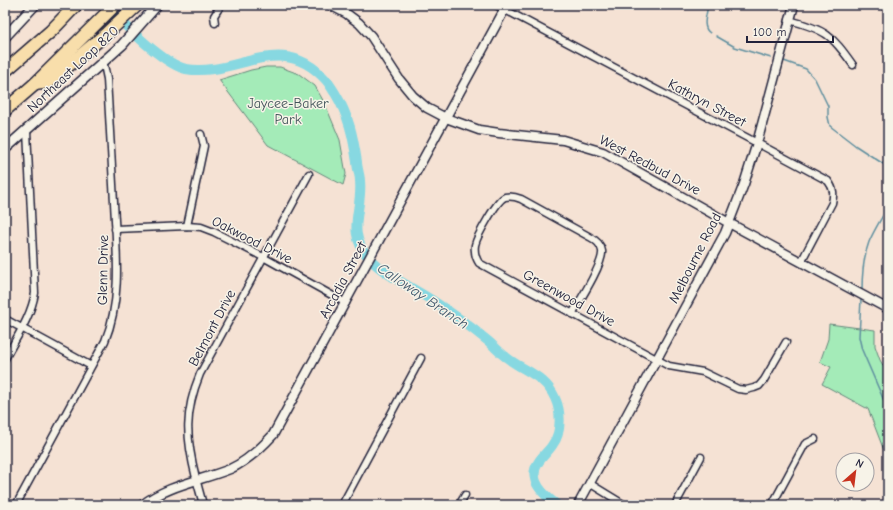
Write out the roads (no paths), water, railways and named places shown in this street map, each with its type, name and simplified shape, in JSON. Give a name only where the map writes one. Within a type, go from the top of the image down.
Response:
[{"type":"highway","points":[[5,71],[51,31],[76,5]]},
{"type":"highway","points":[[5,110],[35,84],[115,5]]},
{"type":"highway","points":[[35,84],[49,82],[107,33],[136,6]]},
{"type":"main road","points":[[5,37],[35,5]]},
{"type":"main road","name":"Northeast Loop 820","points":[[5,149],[27,131],[103,60],[122,45],[157,5]]},
{"type":"street","points":[[214,23],[214,16],[221,5]]},
{"type":"street","name":"West Redbud Drive","points":[[330,5],[347,14],[359,23],[371,36],[399,79],[427,108],[446,118],[479,130],[563,140],[603,152],[729,223],[888,309]]},
{"type":"street","name":"Kathryn Street","points":[[496,5],[506,7],[757,142],[820,176],[832,186],[834,194],[832,203],[802,262]]},
{"type":"street","name":"Melbourne Road","points":[[579,503],[725,233],[744,184],[757,142],[794,5]]},
{"type":"street","name":"Arcadia Street","points":[[142,505],[162,492],[231,468],[256,452],[273,435],[506,7]]},
{"type":"street","points":[[789,20],[815,28],[828,34],[838,44],[853,65]]},
{"type":"street","name":"Glenn Drive","points":[[16,505],[105,341],[113,318],[117,282],[116,229],[107,79],[103,60]]},
{"type":"street","points":[[5,359],[34,303],[35,293],[27,131]]},
{"type":"street","points":[[187,226],[204,146],[201,134]]},
{"type":"street","name":"Belmont Drive","points":[[203,505],[187,437],[189,411],[194,389],[200,374],[309,174]]},
{"type":"street","name":"Greenwood Drive","points":[[572,314],[602,260],[602,251],[597,242],[521,199],[516,197],[505,197],[500,200],[493,209],[477,240],[475,254],[479,263],[572,314],[669,366],[703,372],[730,386],[746,390],[759,386],[786,342]]},
{"type":"street","name":"Oakwood Drive","points":[[116,229],[187,226],[214,232],[346,303]]},
{"type":"street","points":[[5,320],[91,366]]},
{"type":"street","points":[[343,505],[421,358]]},
{"type":"street","points":[[772,505],[806,444],[815,439]]},
{"type":"street","points":[[675,505],[701,457]]},
{"type":"street","points":[[589,483],[625,505]]},
{"type":"street","points":[[459,505],[465,495]]},
{"type":"waterway","name":"Calloway Branch","points":[[104,5],[155,51],[176,66],[186,69],[205,70],[275,56],[292,58],[309,65],[327,82],[340,102],[350,126],[360,181],[356,230],[362,248],[369,258],[382,270],[426,296],[461,320],[513,362],[540,379],[551,390],[557,403],[560,421],[558,434],[551,447],[538,463],[534,475],[538,487],[557,505]]},
{"type":"waterway","points":[[708,5],[705,24],[710,33]]},
{"type":"waterway","points":[[716,36],[735,47],[771,58]]},
{"type":"waterway","points":[[784,61],[806,69],[815,79],[828,106],[830,126],[856,146],[888,167]]},
{"type":"waterway","points":[[862,291],[865,254],[873,233],[888,206]]},
{"type":"waterway","points":[[861,299],[859,337],[862,350],[888,410]]},
{"type":"park label","name":"Jaycee-Baker Park","points":[[288,112]]}]
